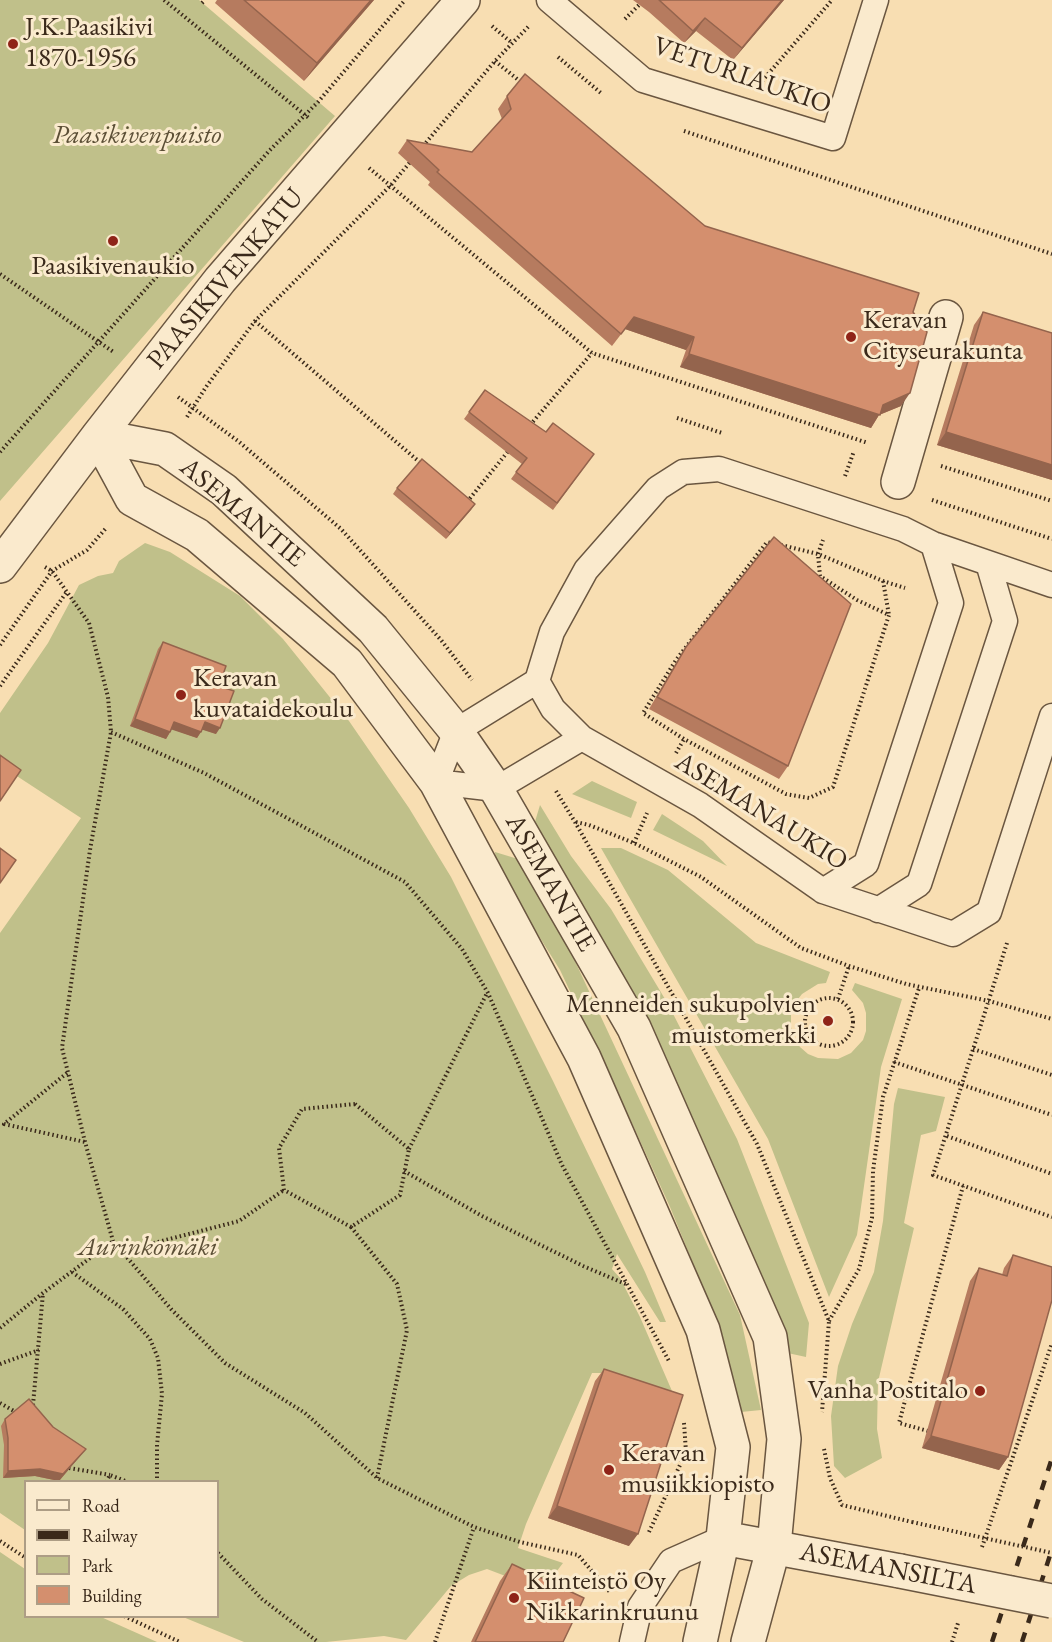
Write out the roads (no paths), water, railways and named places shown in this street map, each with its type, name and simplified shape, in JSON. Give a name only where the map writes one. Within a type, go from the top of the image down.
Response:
[{"type":"street","name":"PAASIKIVENKATU","points":[[0,566],[220,280],[463,0]]},
{"type":"street","points":[[902,468],[946,317]]},
{"type":"street","name":"ASEMANTIE","points":[[98,436],[165,449],[224,490],[373,629],[456,731],[496,789],[634,1028],[770,1337],[784,1439],[774,1546],[748,1642]]},
{"type":"street","name":"ASEMANTIE","points":[[98,436],[132,499],[197,535],[347,663],[436,782],[584,1058],[703,1330],[733,1447],[723,1538],[700,1642]]},
{"type":"street","name":"ASEMANSILTA","points":[[723,1538],[1052,1601]]},
{"type":"lane","name":"VETURIAUKIO","points":[[550,0],[644,80],[833,138],[876,0]]},
{"type":"lane","points":[[582,738],[496,789],[436,782],[456,731],[537,681],[552,632],[586,570],[658,488],[683,472],[719,469],[903,529],[933,544],[1052,585]]},
{"type":"lane","points":[[823,891],[866,864],[951,603],[933,544]]},
{"type":"lane","points":[[878,910],[920,884],[1005,621],[988,563]]},
{"type":"lane","name":"ASEMANAUKIO","points":[[537,681],[553,709],[582,738],[700,805],[823,891],[953,934],[989,912],[1052,716]]},
{"type":"lane","points":[[632,1642],[640,1607],[670,1561],[723,1538]]},
{"type":"railway","points":[[992,1642],[1052,1458]]},
{"type":"railway","points":[[1022,1642],[1052,1549]]},
{"type":"place","name":"J.K.Paasikivi 1870-1956","points":[[13,44]]},
{"type":"place","name":"Paasikivenaukio","points":[[113,241]]},
{"type":"place","name":"Keravan Cityseurakunta","points":[[851,337]]},
{"type":"place","name":"Keravan kuvataidekoulu","points":[[181,695]]},
{"type":"place","name":"Menneiden sukupolvien muistomerkki","points":[[828,1021]]},
{"type":"place","name":"Vanha Postitalo","points":[[980,1391]]},
{"type":"place","name":"Keravan musiikkiopisto","points":[[609,1470]]},
{"type":"place","name":"Kiinteistö Oy Nikkarinkruunu","points":[[514,1598]]},
{"type":"park label","name":"Paasikivenpuisto","points":[[137,136]]},
{"type":"park label","name":"Aurinkomäki","points":[[148,1248]]}]
